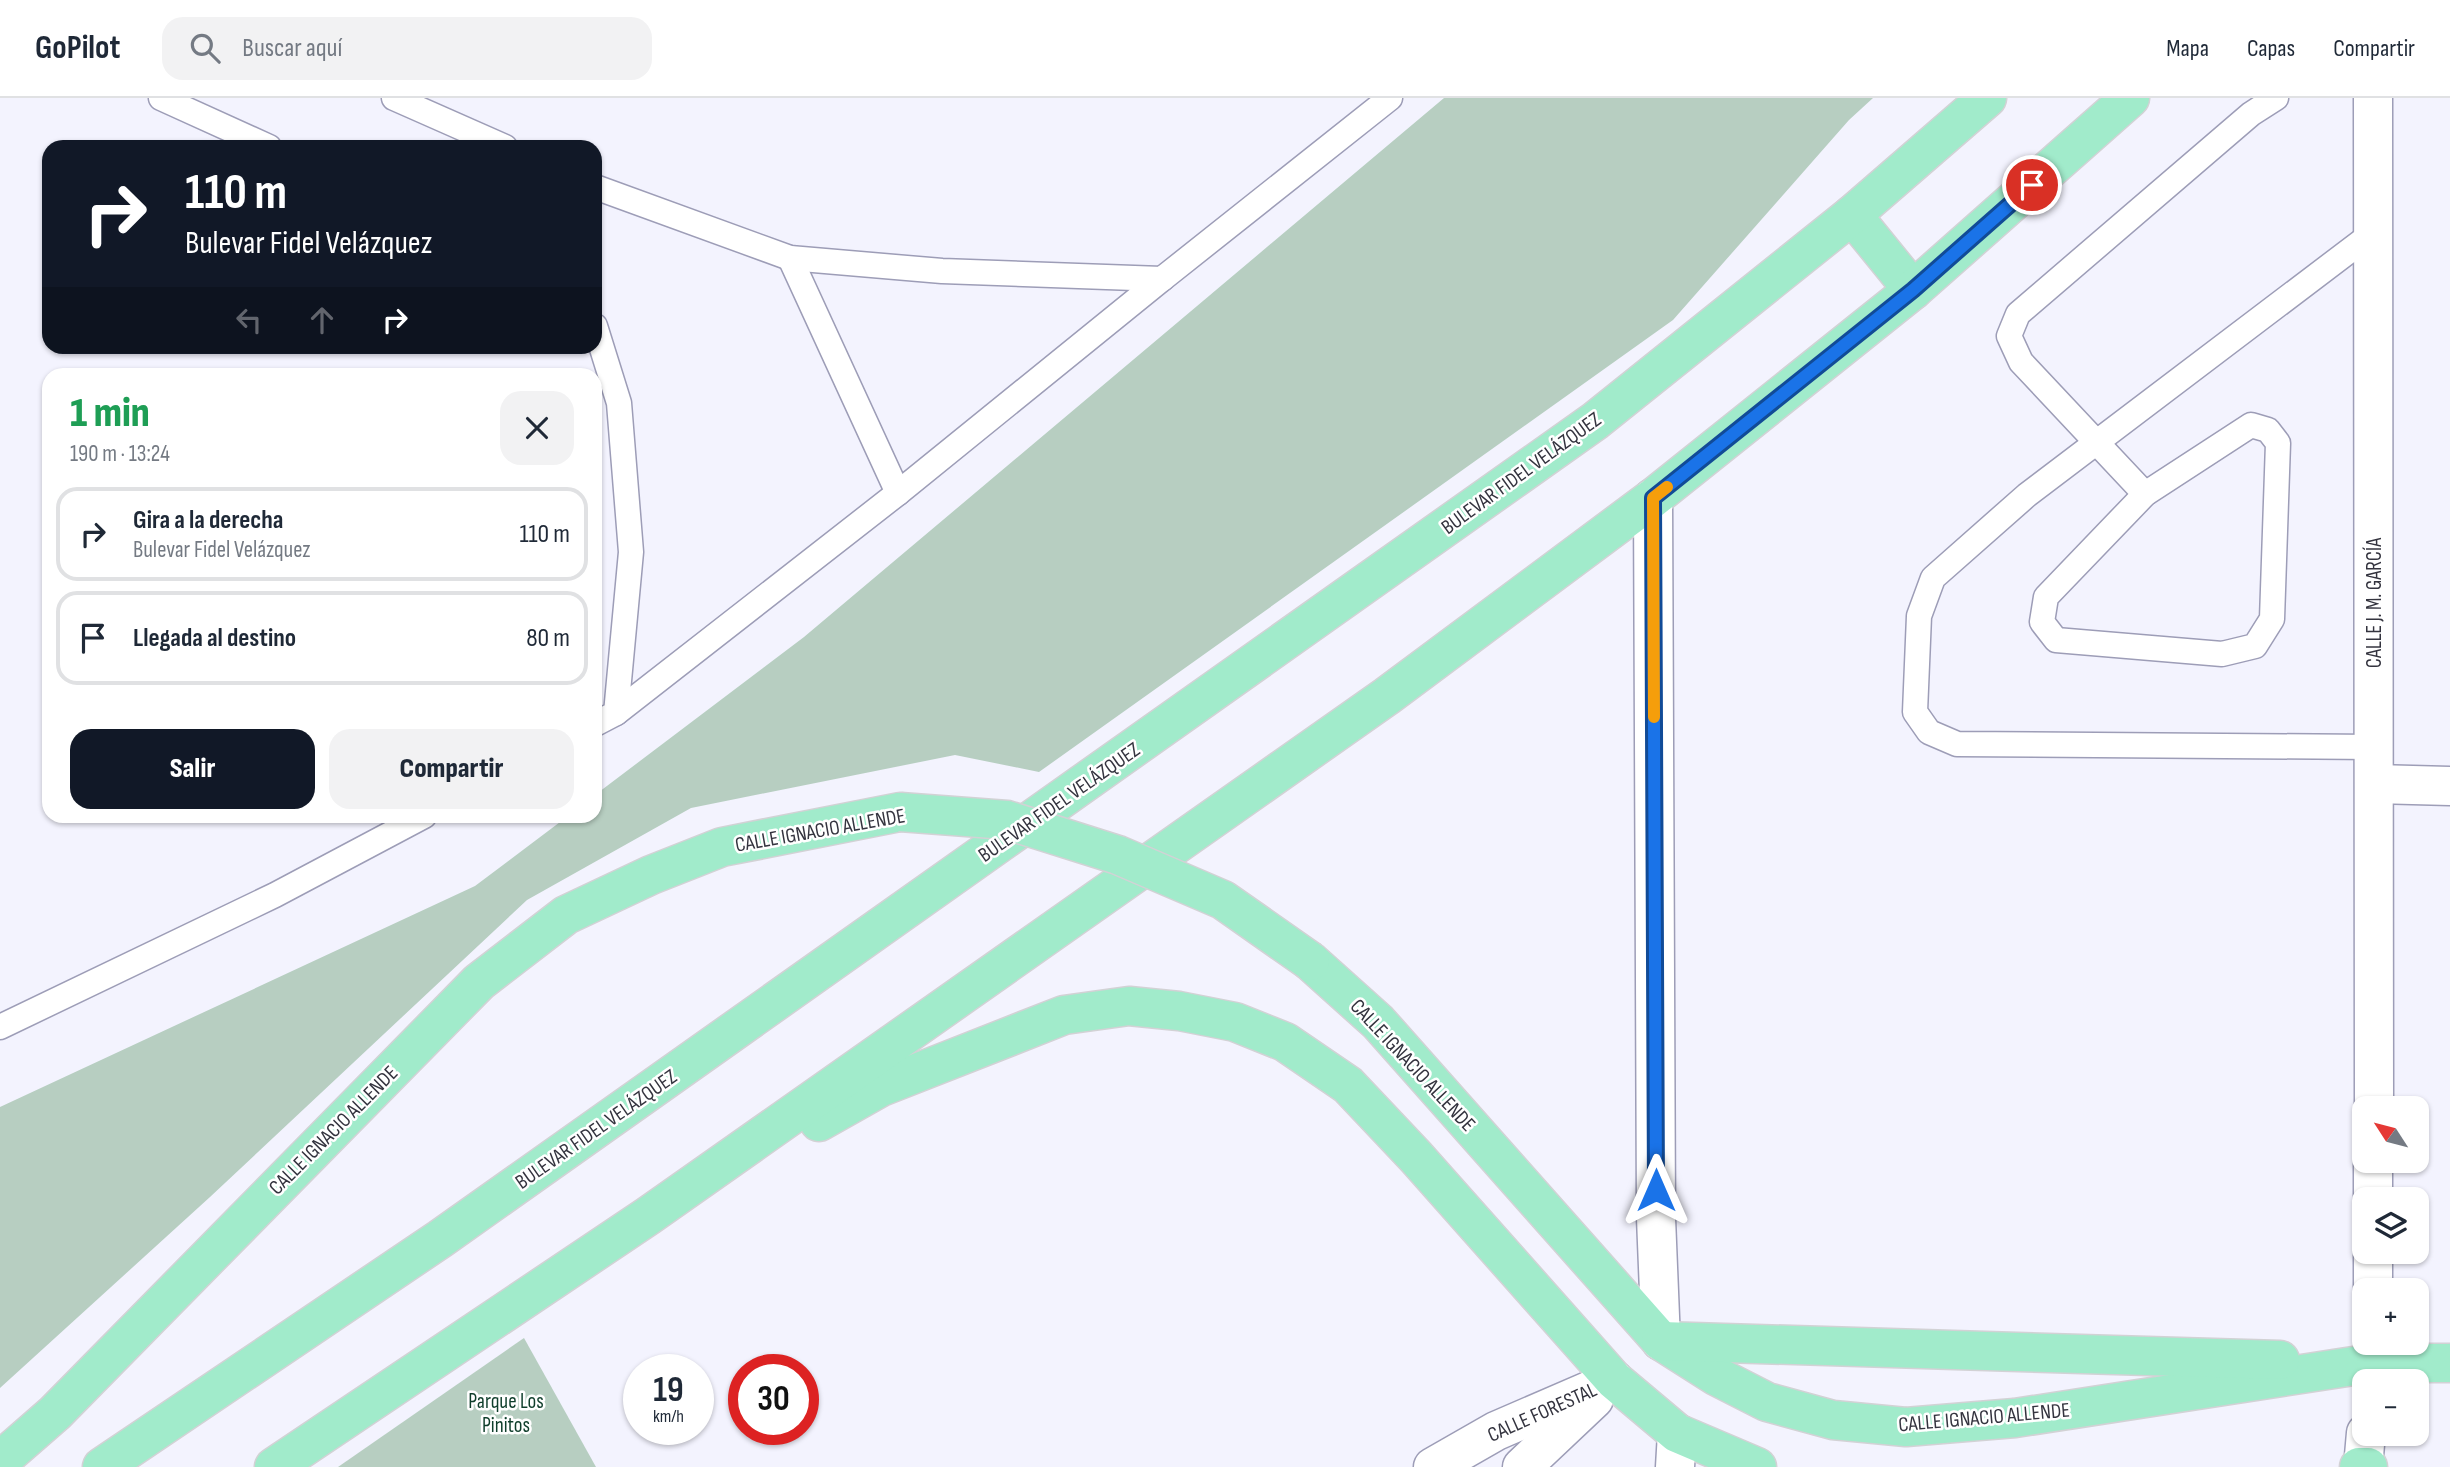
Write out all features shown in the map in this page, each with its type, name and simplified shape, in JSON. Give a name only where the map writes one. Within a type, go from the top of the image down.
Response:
[{"type":"main road","name":"BULEVAR FIDEL VELÁZQUEZ","points":[[102,1467],[451,1231],[1595,421],[1852,215],[1987,98]]},
{"type":"main road","points":[[274,1467],[648,1216],[1387,696],[1653,498],[1913,290],[2130,98]]},
{"type":"main road","points":[[1852,215],[1913,290]]},
{"type":"main road","name":"CALLE IGNACIO ALLENDE","points":[[0,1461],[55,1413],[479,982],[566,915],[651,875],[722,847],[900,812],[1007,820],[1118,855],[1223,901],[1310,961],[1378,1022],[1661,1342],[1716,1376],[1767,1402],[1833,1420],[1906,1427],[2015,1418],[2372,1362],[2450,1363]]},
{"type":"main road","points":[[648,1216],[881,1087],[1064,1015],[1129,1006],[1179,1011],[1235,1022],[1285,1042],[1348,1086],[1416,1157],[1676,1450],[1757,1467]]},
{"type":"main road","points":[[1661,1342],[2372,1362]]},
{"type":"street","name":"CALLE J. M. GARCÍA","points":[[2374,98],[2374,1096]]},
{"type":"street","points":[[1653,498],[1656,1218],[1661,1342]]},
{"type":"street","points":[[2375,765],[2450,786]]},
{"type":"street","name":"CALLE FORESTAL","points":[[1433,1467],[1496,1431],[1614,1380]]},
{"type":"street","name":"CALLE FORESTAL","points":[[1522,1467],[1614,1380]]},
{"type":"street","points":[[2363,1467],[2365,1446]]},
{"type":"lane","points":[[161,98],[254,140]]},
{"type":"lane","points":[[394,98],[489,140]]},
{"type":"lane","points":[[605,719],[898,493],[1390,98]]},
{"type":"lane","points":[[2145,494],[2021,362],[2009,336],[2018,314],[2241,123],[2276,98]]},
{"type":"lane","points":[[602,190],[790,258],[942,271],[1162,279]]},
{"type":"lane","points":[[2374,232],[2027,495],[1933,578],[1919,615],[1915,712],[1929,732],[1957,744],[2375,765]]},
{"type":"lane","points":[[790,258],[898,493]]},
{"type":"lane","points":[[602,348],[619,403],[631,552],[605,719]]},
{"type":"lane","points":[[2251,425],[2267,430],[2278,443],[2272,619],[2255,646],[2222,654],[2056,639],[2042,622],[2046,597],[2145,494],[2251,425]]},
{"type":"lane","points":[[0,1027],[275,895],[411,823]]},
{"type":"green space","points":[[1444,98],[1873,98],[1849,120],[1673,320],[1039,772],[955,755],[691,808],[527,900],[210,1197],[0,1388],[0,1107],[475,886],[559,823],[602,823],[602,790],[804,637]]},
{"type":"green space","name":"Parque Los Pinitos","points":[[524,1338],[596,1467],[338,1467]]},
{"type":"slow traffic","points":[[1654,717],[1653,498],[1667,487]]},
{"type":"route","points":[[1656,1190],[1653,498],[1913,290],[2032,185]]}]
